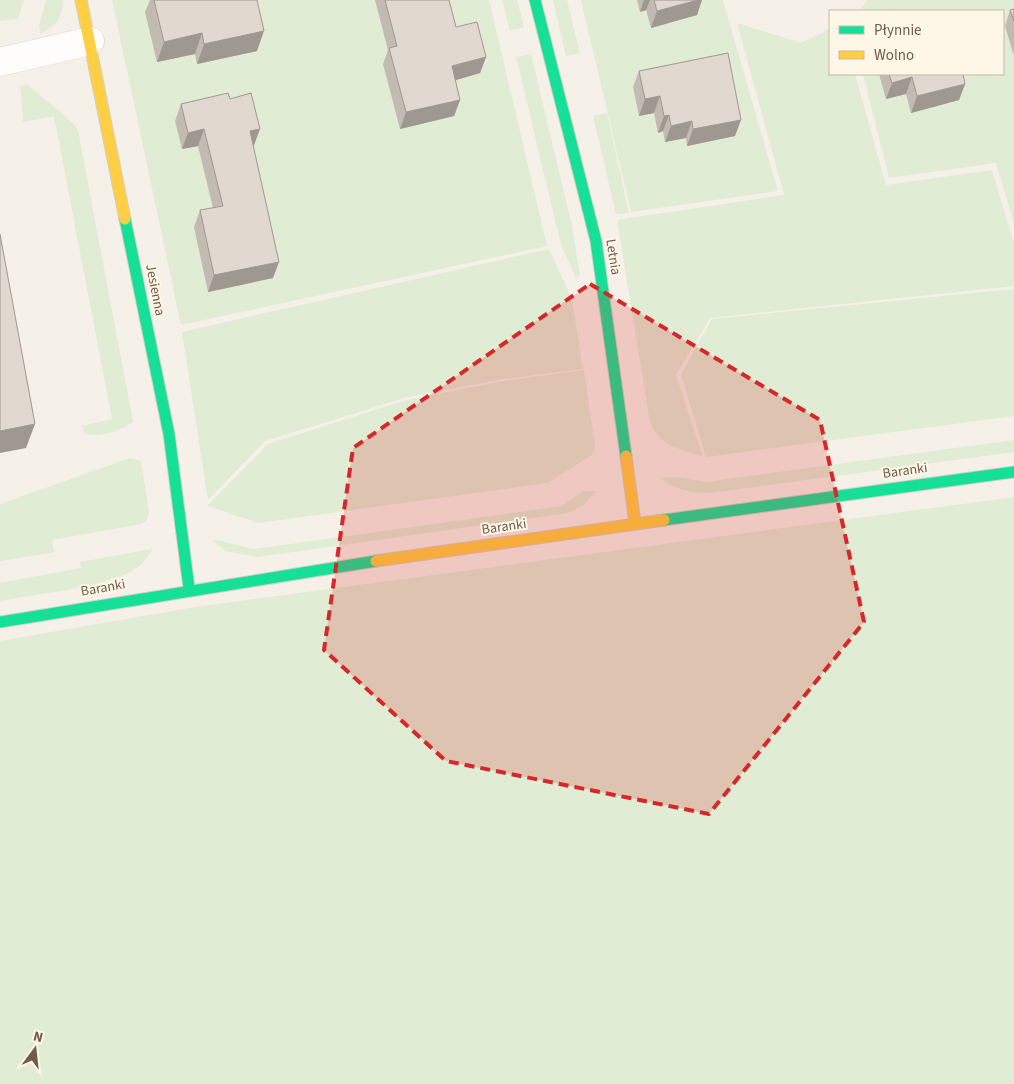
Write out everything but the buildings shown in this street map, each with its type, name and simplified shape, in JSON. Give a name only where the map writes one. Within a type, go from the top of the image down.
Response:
[{"type":"street","name":"Jesienna","points":[[81,0],[169,434],[189,588]]},
{"type":"street","name":"Letnia","points":[[535,0],[596,241],[636,523]]},
{"type":"street","points":[[0,62],[90,41]]},
{"type":"street","name":"Baranki","points":[[0,622],[189,588],[636,523],[1014,472]]},
{"type":"highlighted area","points":[[590,284],[820,420],[864,622],[709,814],[446,761],[324,650],[353,448]]},
{"type":"green space","points":[[0,0],[24,0],[18,19],[0,21]]},
{"type":"green space","points":[[46,0],[63,0],[58,21],[40,34],[39,25]]},
{"type":"green space","points":[[112,0],[489,0],[547,246],[181,325]]},
{"type":"green space","points":[[502,0],[517,0],[524,27],[510,31]]},
{"type":"green space","points":[[553,0],[567,0],[580,53],[566,56]]},
{"type":"green space","points":[[581,0],[723,0],[778,191],[631,212]]},
{"type":"green space","points":[[868,0],[1014,0],[1014,224],[996,163],[889,178],[863,75],[1004,75],[1004,10],[860,10]]},
{"type":"green space","points":[[737,23],[801,43],[829,29],[829,75],[855,75],[886,185],[992,170],[1014,243],[1014,286],[710,318],[676,375],[703,457],[672,446],[659,437],[650,423],[617,220],[784,195]]},
{"type":"green space","points":[[531,54],[572,226],[580,276],[576,278],[561,245],[516,57]]},
{"type":"green space","points":[[28,85],[72,122],[78,130],[133,422],[110,433],[90,435],[84,433],[82,426],[112,419],[54,116],[23,122],[20,86]]},
{"type":"green space","points":[[607,113],[629,213],[616,214],[593,116]]},
{"type":"green space","points":[[549,249],[572,299],[583,369],[503,379],[404,398],[265,441],[208,500],[182,332]]},
{"type":"green space","points":[[1014,289],[1014,416],[706,457],[681,374],[712,319]]},
{"type":"green space","points":[[584,370],[595,446],[592,455],[548,483],[258,523],[207,506],[268,444],[406,400],[503,381]]},
{"type":"green space","points":[[1014,440],[1014,452],[710,493],[683,490],[659,478],[678,477],[705,482]]},
{"type":"green space","points":[[130,458],[141,461],[149,513],[147,520],[141,524],[52,540],[54,552],[0,561],[0,504]]},
{"type":"green space","points":[[583,491],[596,491],[584,505],[568,513],[258,557],[225,551],[212,539],[254,549],[561,506]]},
{"type":"green space","points":[[1014,497],[1014,1084],[0,1084],[0,641],[195,607]]},
{"type":"green space","points":[[152,549],[138,567],[107,581],[0,601],[0,583],[81,568],[80,562]]},
{"type":"traffic: fast","points":[[535,0],[596,241],[626,456]]},
{"type":"traffic: fast","points":[[125,219],[169,434],[189,588]]},
{"type":"traffic: fast","points":[[664,520],[1014,472]]},
{"type":"traffic: fast","points":[[0,622],[376,561]]},
{"type":"traffic: slow","points":[[81,0],[125,219]]},
{"type":"traffic: slow","points":[[626,456],[635,523]]},
{"type":"traffic: slow","points":[[376,561],[664,520]]}]
